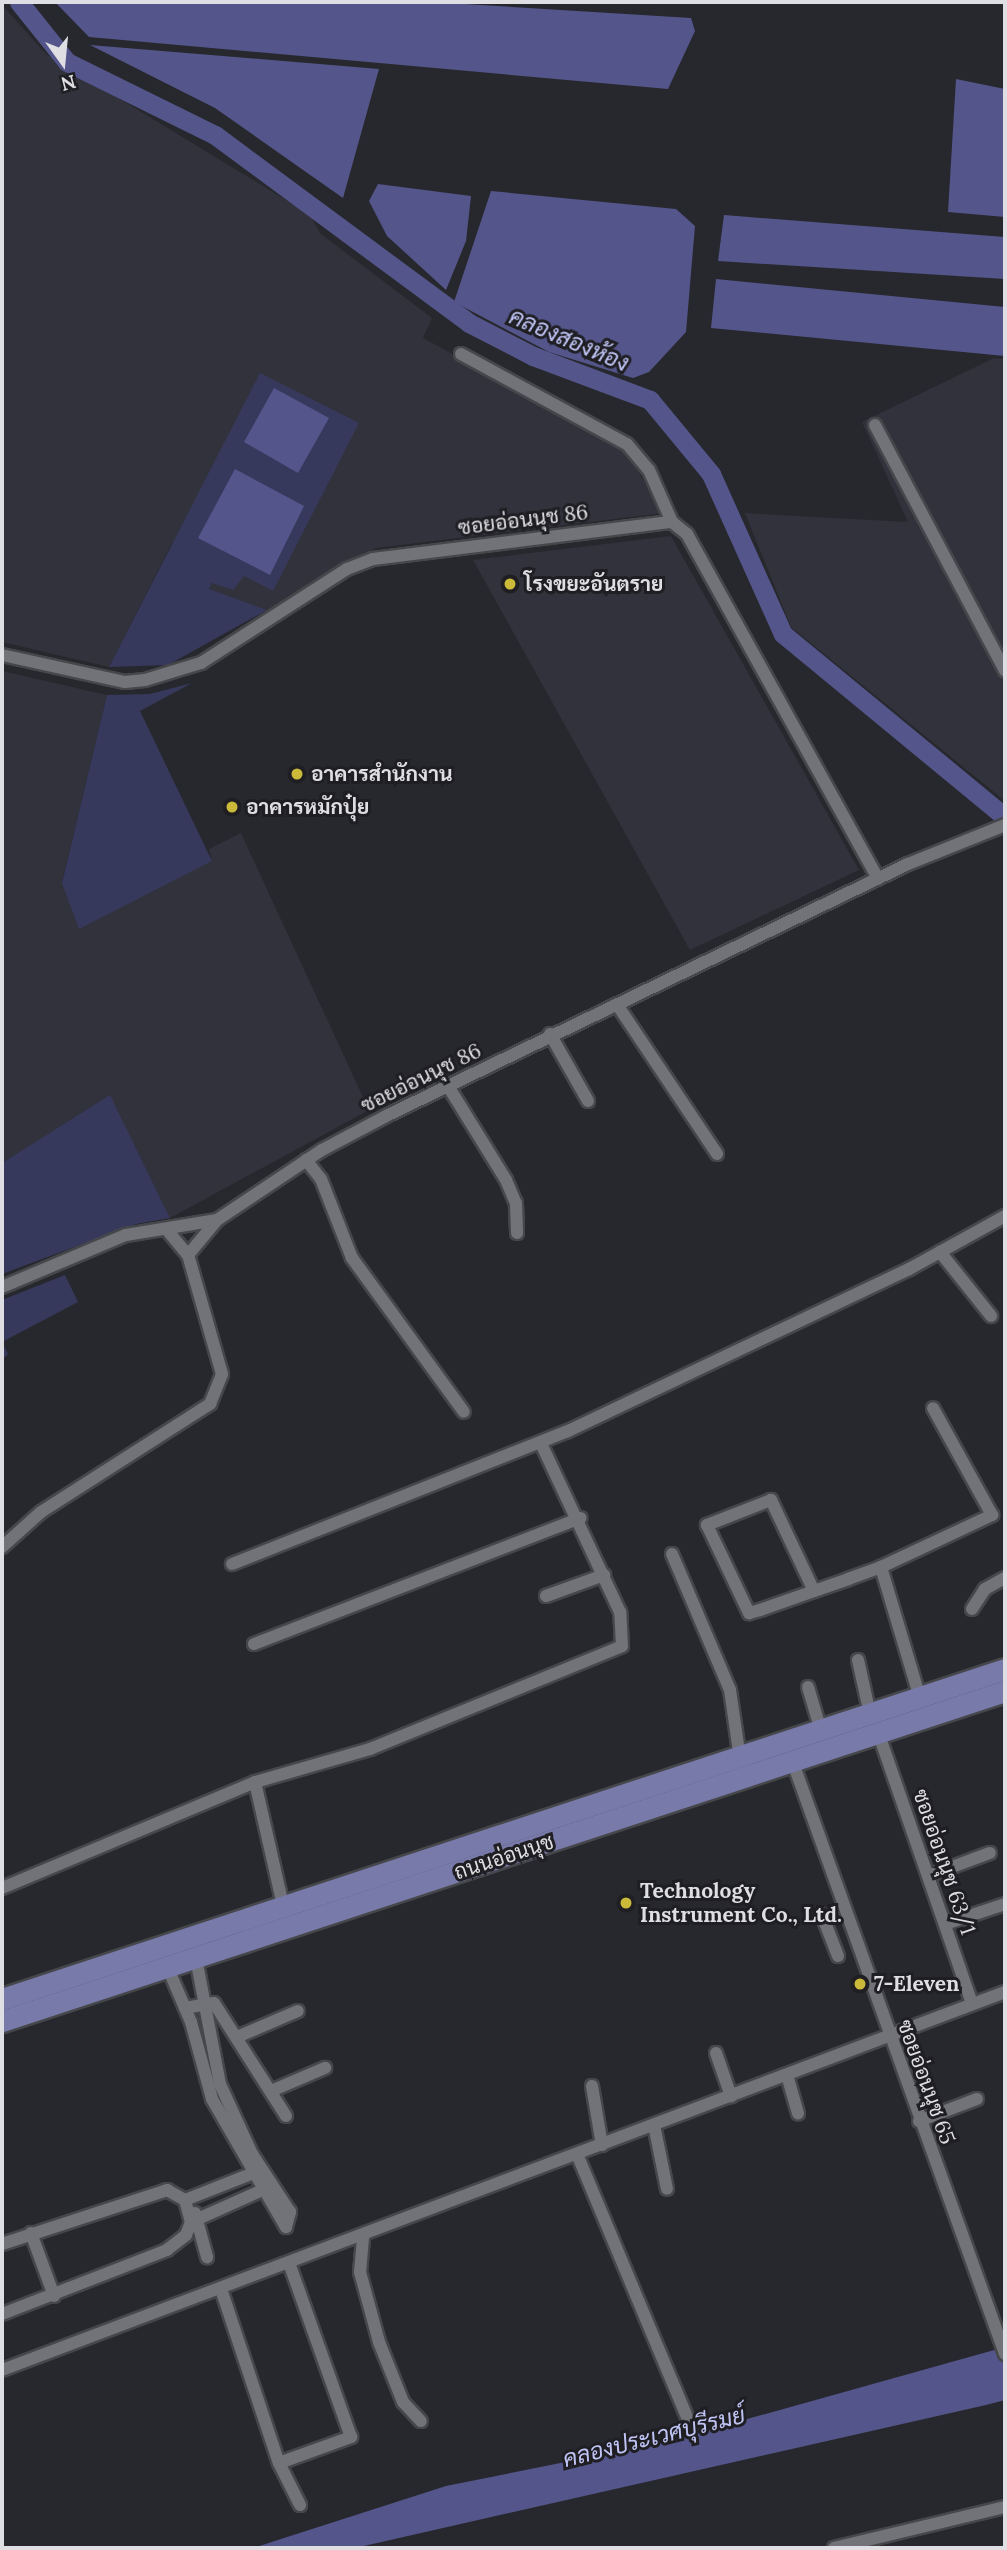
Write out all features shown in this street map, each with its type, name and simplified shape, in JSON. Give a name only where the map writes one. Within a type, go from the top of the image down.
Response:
[{"type":"main road","name":"ถนนอ่อนนุช","points":[[2,1999],[739,1752],[788,1750],[821,1731],[874,1723],[920,1698],[1005,1670]]},
{"type":"main road","name":"ถนนอ่อนนุช","points":[[2,2021],[552,1841],[788,1750],[874,1723],[1005,1691]]},
{"type":"main road","points":[[545,1818],[552,1841]]},
{"type":"street","points":[[461,354],[627,443],[649,470],[672,522],[687,534],[878,878]]},
{"type":"street","points":[[875,425],[1005,671]]},
{"type":"street","name":"ซอยอ่อนนุช 86","points":[[2,656],[125,682],[156,678],[201,663],[346,569],[373,558],[672,522]]},
{"type":"street","name":"ซอยอ่อนนุช 86","points":[[188,1255],[192,1243],[217,1220],[306,1160],[550,1034],[618,1006],[878,878],[1000,827]]},
{"type":"street","points":[[618,1006],[717,1154]]},
{"type":"street","points":[[550,1034],[588,1101]]},
{"type":"street","points":[[448,1086],[506,1180],[516,1203],[517,1233]]},
{"type":"street","points":[[306,1160],[321,1179],[352,1258],[464,1412]]},
{"type":"street","points":[[232,1564],[541,1443],[940,1252],[1005,1216]]},
{"type":"street","name":"ซอยอ่อนนุช 86","points":[[2,1287],[126,1234],[167,1230],[217,1220]]},
{"type":"street","points":[[2,1547],[41,1512],[210,1404],[222,1374],[188,1255],[167,1230]]},
{"type":"street","points":[[940,1252],[991,1316]]},
{"type":"street","points":[[814,1591],[771,1500],[707,1525],[744,1611],[814,1591],[881,1567],[992,1514],[933,1408]]},
{"type":"street","points":[[2,1888],[255,1782],[370,1749],[622,1646],[625,1630],[604,1575],[581,1518],[541,1443]]},
{"type":"street","points":[[254,1644],[581,1518]]},
{"type":"street","points":[[672,1554],[730,1690],[739,1752]]},
{"type":"street","points":[[881,1567],[920,1698]]},
{"type":"street","points":[[546,1597],[604,1575]]},
{"type":"street","points":[[972,1609],[985,1589],[1005,1578]]},
{"type":"street","name":"ซอยอ่อนนุช 63/1","points":[[858,1660],[874,1723],[972,2004]]},
{"type":"street","points":[[808,1687],[821,1731]]},
{"type":"street","name":"ซอยอ่อนนุช 65","points":[[788,1750],[919,2121],[1005,2354]]},
{"type":"street","points":[[255,1782],[283,1905]]},
{"type":"street","points":[[929,1876],[990,1853]]},
{"type":"street","points":[[945,1924],[1005,1905]]},
{"type":"street","points":[[822,1915],[838,1956]]},
{"type":"street","points":[[829,1934],[850,1926]]},
{"type":"street","points":[[196,1958],[208,2001],[214,2086]]},
{"type":"street","points":[[2,2314],[167,2250],[186,2235],[194,2221],[267,2188],[214,2086],[167,1966]]},
{"type":"street","points":[[2,2370],[222,2292],[602,2144],[1005,1992]]},
{"type":"street","points":[[185,2008],[208,2001]]},
{"type":"street","points":[[208,2001],[237,2037],[286,2116]]},
{"type":"street","points":[[237,2037],[298,2011]]},
{"type":"street","points":[[716,2053],[731,2096]]},
{"type":"street","points":[[271,2091],[325,2068]]},
{"type":"street","points":[[787,2075],[798,2113]]},
{"type":"street","points":[[592,2086],[602,2144]]},
{"type":"street","points":[[919,2121],[977,2099]]},
{"type":"street","points":[[654,2125],[667,2189]]},
{"type":"street","points":[[576,2154],[691,2427]]},
{"type":"street","points":[[2,2244],[167,2190],[188,2199],[257,2172]]},
{"type":"street","points":[[188,2199],[207,2257]]},
{"type":"street","points":[[31,2233],[54,2296]]},
{"type":"street","points":[[363,2238],[359,2272],[379,2342],[403,2402],[421,2421]]},
{"type":"street","points":[[279,2463],[351,2437],[290,2266]]},
{"type":"street","points":[[222,2292],[279,2463],[300,2505]]},
{"type":"street","points":[[834,2548],[1005,2507]]},
{"type":"shaded area","points":[[2,5],[46,54],[309,214],[321,234],[432,318],[423,338],[622,446],[664,513],[376,548],[267,610],[209,590],[220,566],[172,543],[109,667],[2,642]]},
{"type":"shaded area","points":[[994,358],[1005,359],[1005,801],[791,627],[745,513],[908,522],[862,422]]},
{"type":"shaded area","points":[[260,373],[359,423],[273,591],[244,576],[233,590],[212,583],[209,589],[267,610],[168,665],[109,667]]},
{"type":"shaded area","points":[[671,536],[859,870],[690,950],[473,560]]},
{"type":"shaded area","points":[[2,671],[107,695],[62,882],[212,861],[209,849],[241,833],[369,1110],[170,1218],[110,1096],[2,1163]]},
{"type":"shaded area","points":[[192,683],[140,711],[212,861],[79,929],[62,883],[107,695],[150,694]]},
{"type":"shaded area","points":[[110,1095],[170,1218],[136,1224],[2,1274],[2,1163]]},
{"type":"shaded area","points":[[65,1275],[78,1302],[2,1342],[2,1300]]},
{"type":"shaded area","points":[[2,1342],[8,1354],[2,1360]]},
{"type":"water","points":[[55,2],[432,2],[691,18],[695,31],[668,89],[89,37]]},
{"type":"water","points":[[90,45],[379,69],[343,198],[215,108]]},
{"type":"water","points":[[956,79],[1005,89],[1005,217],[948,212]]},
{"type":"water","points":[[378,184],[471,196],[466,241],[446,290],[387,236],[369,201]]},
{"type":"water","points":[[491,191],[676,209],[695,226],[686,332],[649,372],[633,378],[549,352],[454,302]]},
{"type":"water","points":[[724,215],[1005,237],[1005,279],[718,261]]},
{"type":"water","points":[[716,279],[1005,307],[1005,356],[711,328]]},
{"type":"water","points":[[274,388],[329,418],[298,473],[244,442]]},
{"type":"water","points":[[235,469],[304,506],[270,575],[198,538]]},
{"type":"water","points":[[1005,2347],[1005,2400],[355,2548],[253,2548],[446,2486],[665,2442]]},
{"type":"waterway","name":"คลองสองห้อง","points":[[19,2],[67,62],[215,135],[469,323],[533,356],[650,400],[711,474],[783,634],[1005,817]]},
{"type":"place","name":"โรงขยะอันตราย","points":[[510,584]]},
{"type":"place","name":"อาคารสำนักงาน","points":[[297,774]]},
{"type":"place","name":"อาคารหมักปุ๋ย","points":[[232,807]]},
{"type":"place","name":"Technology Instrument Co., Ltd.","points":[[626,1903]]},
{"type":"place","name":"7-Eleven","points":[[860,1984]]},
{"type":"water label","name":"คลองประเวศบุรีรมย์","points":[[654,2437]]}]
